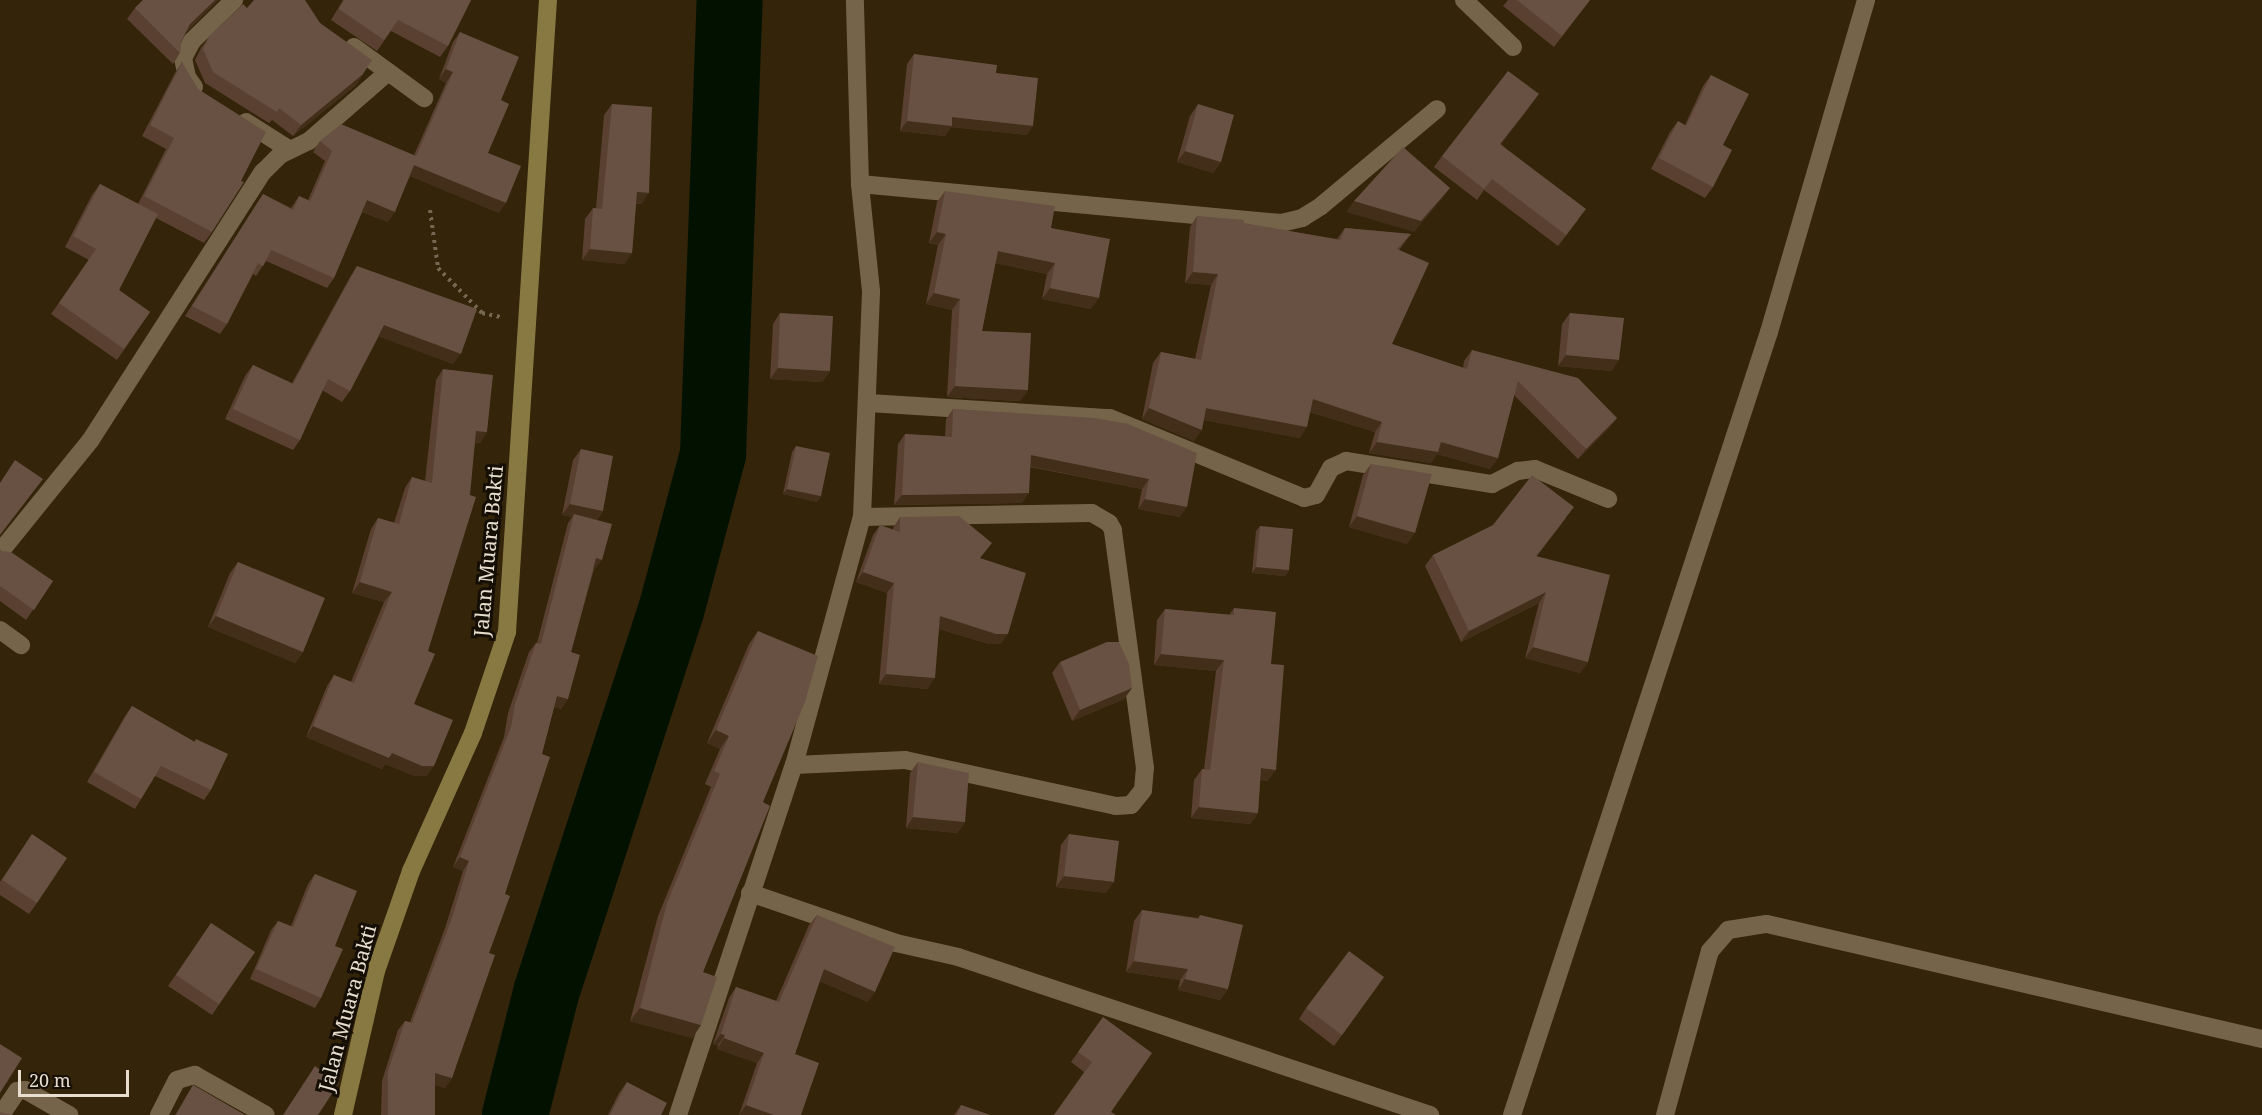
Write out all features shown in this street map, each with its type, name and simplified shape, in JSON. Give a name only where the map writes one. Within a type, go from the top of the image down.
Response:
[{"type":"street","points":[[207,97],[186,77],[183,58],[192,41],[234,0]]},
{"type":"street","name":"Jalan Muara Bakti","points":[[343,1115],[376,971],[411,871],[473,733],[507,632],[548,0]]},
{"type":"street","points":[[678,1115],[794,765],[862,517],[869,403],[872,291],[860,184],[855,0]]},
{"type":"street","points":[[1464,0],[1513,47]]},
{"type":"street","points":[[1512,1115],[1770,332],[1866,0]]},
{"type":"street","points":[[341,38],[424,98]]},
{"type":"street","points":[[0,552],[90,441],[263,172],[290,150],[309,141],[388,72]]},
{"type":"street","points":[[860,184],[1281,223],[1302,218],[1321,206],[1437,109]]},
{"type":"street","points":[[234,115],[290,150]]},
{"type":"street","points":[[869,403],[1110,418],[1304,498],[1316,495],[1331,468],[1346,461],[1492,484],[1518,471],[1535,469],[1608,499]]},
{"type":"street","points":[[794,765],[905,760],[1116,806],[1131,805],[1143,790],[1144,756],[1113,530],[1109,523],[1092,513],[862,517]]},
{"type":"street","points":[[0,630],[21,645]]},
{"type":"street","points":[[750,894],[896,943],[958,957],[1430,1115]]},
{"type":"street","points":[[1665,1115],[1710,951],[1728,930],[1767,924],[2262,1039]]},
{"type":"street","points":[[159,1115],[177,1080],[195,1075],[266,1115]]},
{"type":"street","points":[[2,1115],[17,1091],[25,1090],[69,1115]]},
{"type":"path","points":[[430,210],[438,268],[444,275],[482,313],[528,324]]},
{"type":"building","points":[[143,0],[215,0],[190,24],[181,42],[180,53],[135,8]]},
{"type":"building","points":[[254,0],[305,0],[320,23],[372,60],[363,74],[301,125],[279,108],[277,112],[213,72],[203,49],[209,37],[243,4],[247,8]]},
{"type":"building","points":[[344,0],[471,0],[448,46],[398,20],[384,40],[339,9]]},
{"type":"building","points":[[1517,0],[1590,0],[1562,36]]},
{"type":"building","points":[[460,32],[519,57],[501,100],[509,104],[488,153],[521,166],[506,203],[414,165],[395,212],[367,200],[334,278],[271,250],[263,266],[258,263],[227,324],[192,306],[263,194],[293,210],[299,196],[310,201],[332,151],[320,141],[341,124],[416,156],[453,72],[446,69]]},
{"type":"building","points":[[914,54],[997,65],[996,73],[1038,78],[1033,126],[952,117],[952,126],[907,121]]},
{"type":"building","points":[[182,62],[198,89],[266,132],[241,181],[244,182],[212,232],[144,196],[174,138],[150,125]]},
{"type":"building","points":[[1508,71],[1539,94],[1500,144],[1586,209],[1566,235],[1492,179],[1484,189],[1442,156]]},
{"type":"building","points":[[1711,75],[1749,94],[1723,145],[1732,150],[1713,187],[1659,158],[1678,121],[1686,126]]},
{"type":"building","points":[[612,104],[652,107],[649,193],[637,192],[632,253],[590,249],[593,208],[602,209]]},
{"type":"building","points":[[1198,104],[1234,115],[1221,162],[1185,151]]},
{"type":"building","points":[[1403,147],[1450,188],[1421,221],[1354,201]]},
{"type":"building","points":[[100,184],[158,214],[119,290],[150,312],[124,349],[59,303],[96,249],[73,236]]},
{"type":"building","points":[[945,191],[1055,206],[1051,228],[1110,239],[1099,298],[1050,288],[1055,263],[998,251],[982,331],[1031,333],[1028,390],[955,386],[960,299],[934,293],[946,234],[937,232]]},
{"type":"building","points":[[1197,216],[1244,220],[1244,223],[1340,240],[1345,228],[1411,234],[1397,249],[1429,263],[1392,344],[1467,369],[1472,350],[1578,378],[1617,418],[1586,449],[1518,381],[1498,458],[1441,442],[1438,452],[1377,442],[1382,422],[1313,399],[1307,427],[1206,408],[1202,430],[1149,408],[1161,352],[1201,360],[1218,274],[1193,272]]},
{"type":"building","points":[[357,266],[477,309],[461,354],[384,325],[350,391],[328,379],[300,440],[233,409],[253,365],[293,384]]},
{"type":"building","points":[[780,313],[833,316],[830,371],[778,368]]},
{"type":"building","points":[[1570,313],[1624,318],[1619,360],[1566,355]]},
{"type":"building","points":[[443,369],[493,375],[487,432],[476,431],[470,495],[476,497],[428,651],[435,654],[414,704],[453,720],[434,766],[422,766],[392,753],[389,758],[313,726],[334,675],[354,683],[392,592],[360,582],[378,518],[399,524],[412,477],[432,483]]},
{"type":"building","points":[[953,409],[1095,418],[1128,424],[1197,453],[1187,507],[1145,499],[1149,479],[1031,455],[1029,493],[902,495],[905,434],[952,437]]},
{"type":"building","points":[[796,446],[830,453],[821,496],[787,489]]},
{"type":"building","points":[[581,449],[613,456],[603,511],[570,504]]},
{"type":"building","points":[[15,460],[43,479],[0,535],[0,483]]},
{"type":"building","points":[[1371,464],[1432,474],[1415,533],[1357,516]]},
{"type":"building","points":[[1532,475],[1574,507],[1536,556],[1610,575],[1588,662],[1533,647],[1546,592],[1469,631],[1433,555],[1493,525]]},
{"type":"building","points":[[574,514],[612,524],[602,560],[596,558],[571,652],[580,655],[568,699],[557,696],[542,754],[550,757],[505,894],[510,896],[489,953],[495,955],[452,1078],[435,1073],[435,1115],[388,1115],[388,1071],[405,1021],[412,1023],[452,918],[469,861],[460,857],[511,727],[515,704],[536,643],[541,644]]},
{"type":"building","points":[[959,516],[992,543],[980,558],[1026,573],[1008,634],[996,634],[940,616],[935,678],[886,674],[894,583],[863,572],[880,525],[900,532],[900,517]]},
{"type":"building","points":[[1260,526],[1293,529],[1289,570],[1256,567]]},
{"type":"building","points":[[0,549],[11,552],[53,581],[34,610],[0,586]]},
{"type":"building","points":[[238,562],[325,598],[303,652],[216,616]]},
{"type":"building","points":[[1234,608],[1276,612],[1271,664],[1284,665],[1276,770],[1261,768],[1258,813],[1199,807],[1202,769],[1210,770],[1224,660],[1161,654],[1165,609],[1234,615]]},
{"type":"building","points":[[758,631],[818,656],[805,702],[763,802],[770,806],[703,972],[717,977],[701,1025],[640,1008],[667,903],[720,774],[714,771],[729,736],[716,730]]},
{"type":"building","points":[[1107,642],[1119,642],[1129,664],[1132,688],[1080,710],[1060,662]]},
{"type":"building","points":[[132,706],[195,742],[196,739],[228,754],[211,790],[161,766],[141,799],[94,772]]},
{"type":"building","points":[[918,762],[969,773],[965,822],[913,817]]},
{"type":"building","points":[[32,834],[67,858],[37,903],[2,880]]},
{"type":"building","points":[[1069,834],[1119,841],[1114,882],[1064,876]]},
{"type":"building","points":[[315,874],[357,891],[335,946],[343,949],[321,998],[256,969],[278,921],[293,927]]},
{"type":"building","points":[[1142,910],[1199,919],[1200,915],[1243,925],[1228,989],[1185,979],[1188,969],[1134,961]]},
{"type":"building","points":[[817,915],[895,947],[875,992],[824,969],[795,1054],[819,1063],[801,1115],[774,1115],[746,1105],[764,1053],[724,1038],[725,1035],[721,1034],[736,987],[779,1002]]},
{"type":"building","points":[[211,923],[255,952],[219,1004],[176,975]]},
{"type":"building","points":[[1349,951],[1384,977],[1342,1035],[1306,1008]]},
{"type":"building","points":[[1103,1017],[1152,1053],[1111,1112],[1116,1115],[1054,1115],[1092,1062],[1078,1052]]},
{"type":"building","points":[[0,1044],[22,1058],[0,1093]]},
{"type":"building","points":[[315,1066],[339,1083],[318,1115],[283,1115]]},
{"type":"building","points":[[627,1082],[667,1103],[661,1115],[610,1115]]},
{"type":"building","points":[[193,1085],[245,1115],[176,1115]]},
{"type":"building","points":[[961,1105],[990,1115],[957,1115]]},
{"type":"waterway","points":[[515,1115],[546,993],[671,611],[713,454],[730,0]]}]
